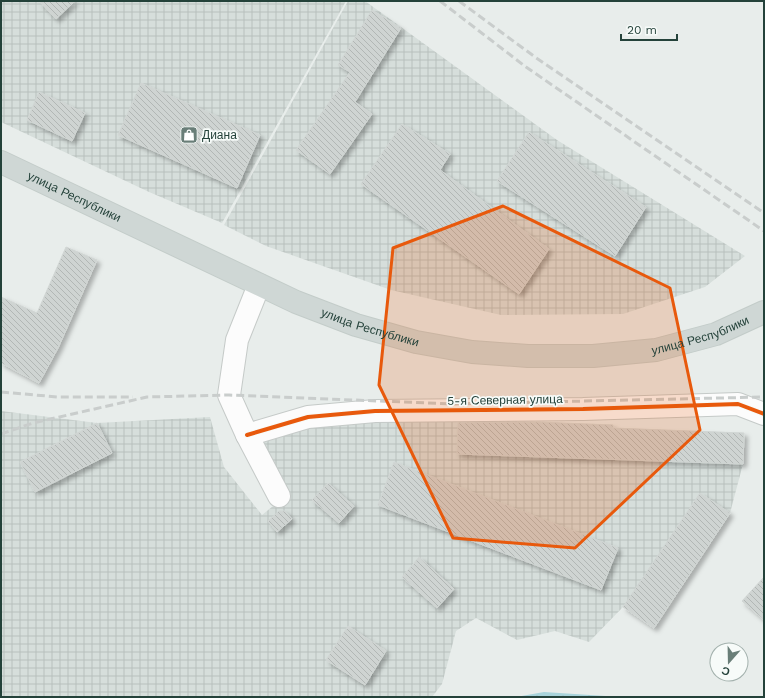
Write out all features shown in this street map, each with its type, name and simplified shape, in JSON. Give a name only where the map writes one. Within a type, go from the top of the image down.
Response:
[{"type":"main road","name":"улица Республики","points":[[1,162],[296,302],[356,325],[409,340],[472,352],[528,356],[592,356],[656,350],[716,334],[764,312]]},
{"type":"street","points":[[259,285],[237,340],[230,395],[247,435],[279,496]]},
{"type":"street","name":"5-я Северная улица","points":[[247,435],[308,418],[375,411],[583,409],[738,404],[764,414]]},
{"type":"highlighted area","points":[[503,206],[670,288],[700,430],[575,548],[453,538],[379,385],[393,248]]},
{"type":"shaded area","points":[[1,1],[346,1],[222,223],[149,192],[1,122]]},
{"type":"shaded area","points":[[348,1],[365,1],[557,140],[745,256],[705,287],[623,314],[501,315],[391,290],[266,246],[224,225]]},
{"type":"shaded area","points":[[1,411],[97,423],[210,417],[224,467],[262,515],[289,493],[262,443],[319,424],[458,419],[613,425],[613,428],[744,433],[743,464],[730,513],[654,628],[623,607],[589,642],[555,631],[517,640],[476,618],[456,631],[442,684],[432,697],[1,697]]},
{"type":"water","points":[[544,692],[621,697],[516,697]]},
{"type":"building","points":[[39,1],[75,1],[56,19]]},
{"type":"building","points":[[372,10],[401,28],[355,102],[372,114],[330,174],[296,150],[350,72],[338,65]]},
{"type":"building","points":[[141,83],[260,135],[237,188],[118,135]]},
{"type":"building","points":[[39,92],[85,113],[72,141],[27,120]]},
{"type":"building","points":[[402,124],[450,154],[440,170],[549,249],[519,294],[361,184]]},
{"type":"building","points":[[529,132],[646,207],[615,256],[497,181]]},
{"type":"building","points":[[66,247],[97,260],[58,348],[39,383],[1,363],[1,297],[37,313]]},
{"type":"building","points":[[538,422],[613,425],[613,428],[744,433],[743,464],[457,454],[458,423]]},
{"type":"building","points":[[97,423],[112,453],[35,492],[20,462]]},
{"type":"building","points":[[394,462],[618,548],[601,590],[378,505]]},
{"type":"building","points":[[328,483],[354,506],[339,523],[312,500]]},
{"type":"building","points":[[700,493],[730,513],[654,628],[623,607]]},
{"type":"building","points":[[279,511],[285,511],[292,519],[277,532],[268,521]]},
{"type":"building","points":[[419,557],[454,589],[437,608],[402,577]]},
{"type":"building","points":[[764,577],[764,620],[742,601]]},
{"type":"building","points":[[348,626],[386,651],[365,685],[326,660]]},
{"type":"railway","points":[[440,1],[526,67],[764,231]]},
{"type":"railway","points":[[459,1],[535,57],[764,213]]},
{"type":"railway","points":[[1,392],[58,397],[133,397]]},
{"type":"railway","points":[[1,434],[33,423],[147,397],[229,395],[453,404],[764,397]]},
{"type":"cycle path","points":[[247,435],[308,417],[375,411],[583,409],[738,404],[764,414]]},
{"type":"place","name":"Диана","points":[[189,135]]}]
